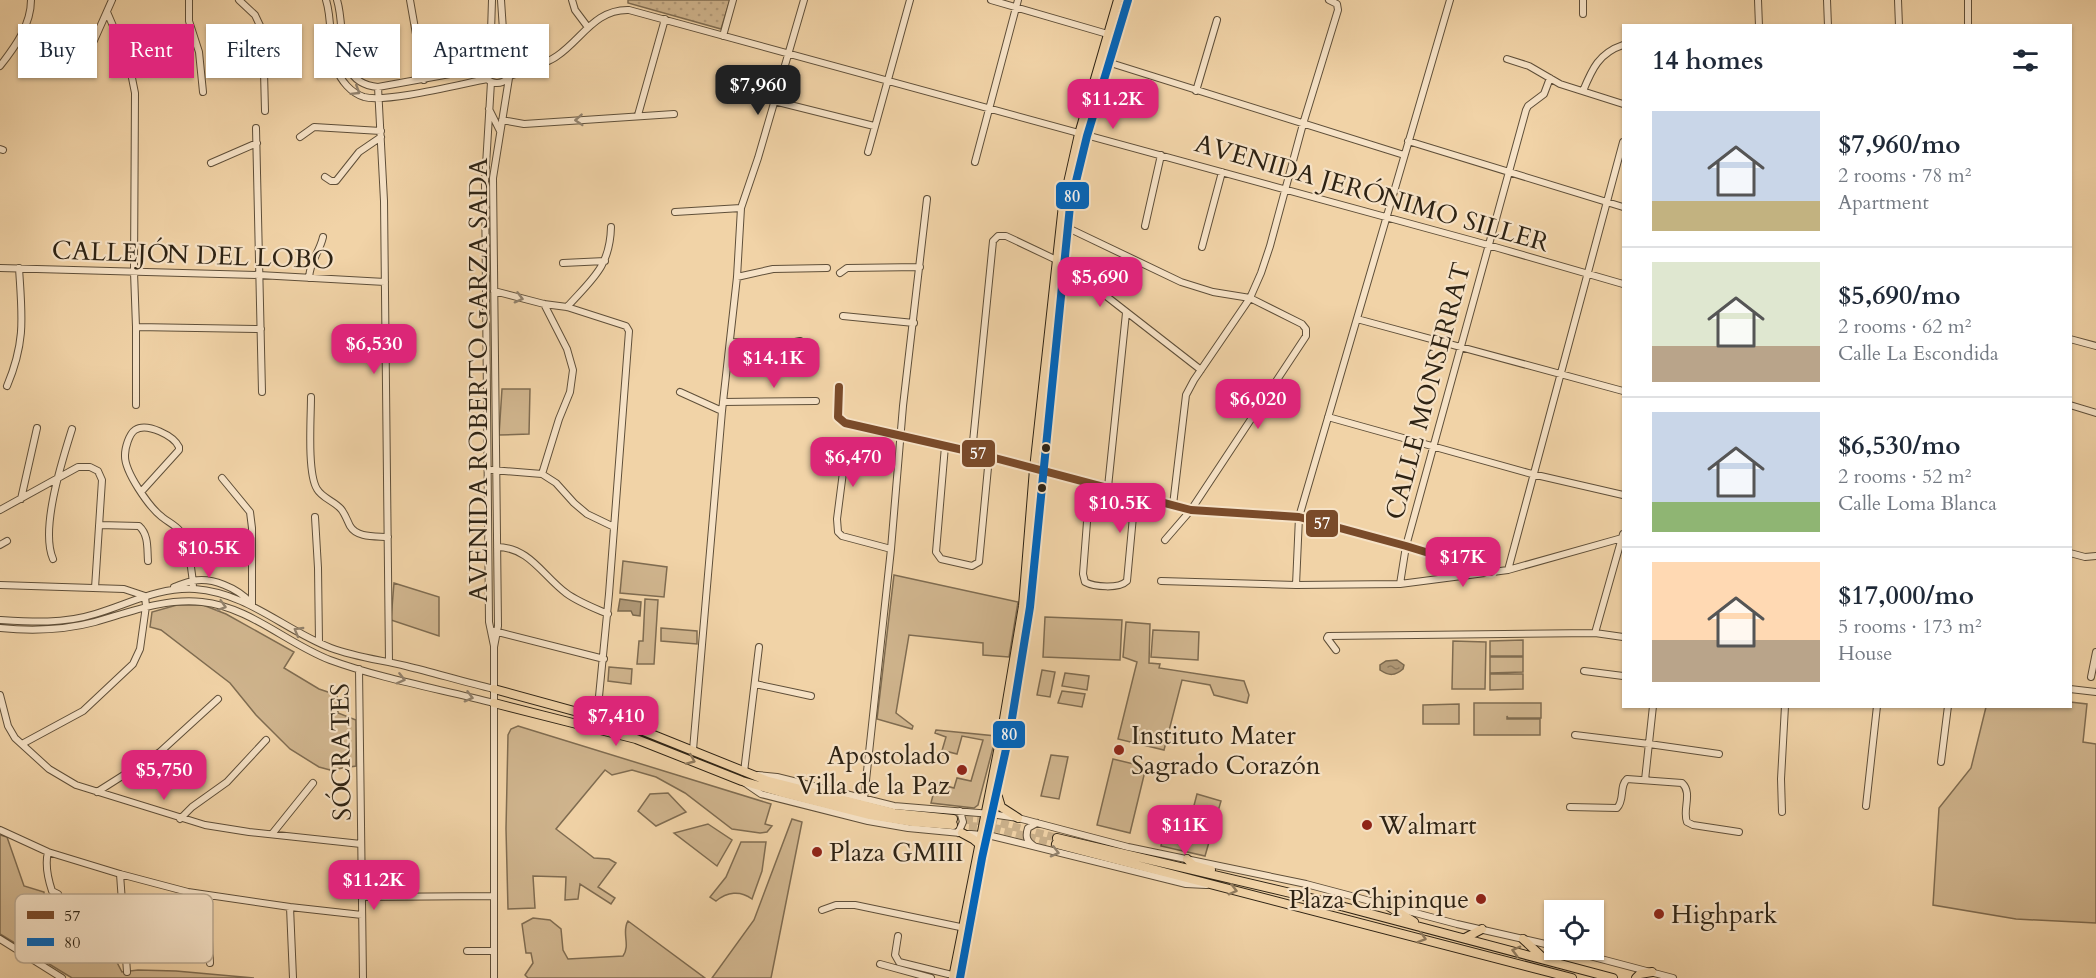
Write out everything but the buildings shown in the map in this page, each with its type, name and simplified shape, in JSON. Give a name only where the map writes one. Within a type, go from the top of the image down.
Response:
[{"type":"main road","points":[[1113,35],[1118,0]]},
{"type":"main road","points":[[988,814],[997,794],[1010,731],[1030,607],[1045,472],[1066,187],[1113,35],[1128,0]]},
{"type":"main road","points":[[965,928],[988,814],[1023,606],[1034,469],[1061,262],[1083,135]]},
{"type":"main road","points":[[494,689],[650,733],[748,774],[882,810],[953,822],[913,822],[870,815],[742,781],[636,739],[494,703]]},
{"type":"main road","points":[[997,794],[1001,807],[1018,818]]},
{"type":"main road","points":[[960,833],[973,838],[979,844]]},
{"type":"main road","points":[[956,977],[979,844],[984,835]]},
{"type":"main road","points":[[1572,978],[1213,885],[1057,841],[1303,896],[1612,978]]},
{"type":"main road","points":[[1187,860],[1193,865],[1219,873],[1228,879]]},
{"type":"main road","points":[[1385,904],[1417,926]]},
{"type":"main road","points":[[1465,938],[1482,929]]},
{"type":"main road","points":[[1523,939],[1543,958]]},
{"type":"main road","points":[[1636,978],[1640,974],[1652,972]]},
{"type":"street","points":[[0,66],[13,50],[22,33],[29,18],[32,0]]},
{"type":"street","points":[[97,34],[112,0]]},
{"type":"street","points":[[189,0],[189,21],[200,52],[203,92]]},
{"type":"street","points":[[239,0],[255,15],[263,32],[265,111]]},
{"type":"street","points":[[326,0],[330,16],[333,55],[340,77],[356,93],[379,98],[489,81],[499,83],[507,78]]},
{"type":"street","points":[[337,0],[345,62],[349,70],[362,83],[378,87],[434,78]]},
{"type":"street","points":[[410,0],[424,80]]},
{"type":"street","points":[[491,24],[492,0]]},
{"type":"street","points":[[501,0],[503,24]]},
{"type":"street","points":[[572,0],[575,10],[587,26]]},
{"type":"street","points":[[549,59],[559,55],[587,26],[604,16],[622,10],[624,0]]},
{"type":"street","points":[[723,36],[733,0]]},
{"type":"street","points":[[693,750],[722,411],[737,277],[741,208],[804,0]]},
{"type":"street","points":[[868,152],[910,0]]},
{"type":"street","points":[[991,0],[1017,3],[1113,35]]},
{"type":"street","points":[[1173,505],[1186,395],[1250,298],[1270,246],[1302,124],[1338,10],[1337,4],[1329,0]]},
{"type":"street","points":[[1296,585],[1299,517],[1450,0]]},
{"type":"street","points":[[1583,0],[1583,14]]},
{"type":"street","points":[[1758,0],[1759,24]]},
{"type":"street","points":[[1827,0],[1828,24]]},
{"type":"street","points":[[1898,0],[1899,24]]},
{"type":"street","points":[[1968,0],[1968,24]]},
{"type":"street","points":[[975,162],[1017,3]]},
{"type":"street","name":"AVENIDA JERÓNIMO SILLER","points":[[622,10],[789,52],[1622,284]]},
{"type":"street","points":[[107,12],[129,63],[135,93],[136,405]]},
{"type":"street","points":[[638,115],[665,19]]},
{"type":"street","points":[[1196,91],[1217,20]]},
{"type":"street","points":[[1583,91],[1596,62],[1622,45]]},
{"type":"street","points":[[1507,59],[1529,66],[1560,84],[1622,104]]},
{"type":"street","points":[[1105,62],[1404,155]]},
{"type":"street","name":"AVENIDA ROBERTO GARZA SADA","points":[[494,647],[498,631],[493,195],[494,166],[509,78]]},
{"type":"street","name":"CALLE MONSERRAT","points":[[1400,584],[1406,546],[1508,171],[1527,108],[1544,94],[1550,78]]},
{"type":"street","name":"AVENIDA ROBERTO GARZA SADA","points":[[489,81],[485,230],[490,631],[494,647],[494,978]]},
{"type":"street","points":[[378,87],[385,282],[389,662]]},
{"type":"street","points":[[774,101],[874,126]]},
{"type":"street","points":[[489,108],[500,130]]},
{"type":"street","points":[[502,120],[524,123],[674,114]]},
{"type":"street","points":[[300,137],[314,127],[381,134]]},
{"type":"street","points":[[256,128],[262,392]]},
{"type":"street","points":[[325,177],[336,181],[358,152],[381,134]]},
{"type":"street","points":[[1408,141],[1622,207]]},
{"type":"street","points":[[211,163],[256,143]]},
{"type":"street","points":[[1508,570],[1622,146]]},
{"type":"street","points":[[1145,226],[1161,155]]},
{"type":"street","points":[[485,230],[489,224],[489,202],[493,195],[489,189],[489,171],[486,160]]},
{"type":"street","points":[[1202,247],[1222,172]]},
{"type":"street","points":[[864,800],[927,199]]},
{"type":"street","points":[[675,212],[741,208]]},
{"type":"street","points":[[567,307],[598,274],[605,261],[611,239],[611,227]]},
{"type":"street","points":[[1068,228],[1181,282],[1213,292],[1250,298],[1302,324],[1306,329],[1306,336],[1191,510],[1165,540]]},
{"type":"street","points":[[972,453],[993,241],[998,236],[1006,237],[1061,262],[1201,370]]},
{"type":"street","points":[[309,278],[310,264],[323,237]]},
{"type":"street","points":[[563,263],[605,261]]},
{"type":"street","points":[[840,273],[847,268],[920,267]]},
{"type":"street","name":"CALLEJÓN DEL LOBO","points":[[0,268],[259,275],[385,282]]},
{"type":"street","points":[[7,386],[17,362],[21,336],[19,268]]},
{"type":"street","points":[[737,277],[773,269],[827,268]]},
{"type":"street","points":[[494,291],[543,304],[567,307],[626,326],[629,331],[608,614],[597,717]]},
{"type":"street","points":[[542,474],[570,392],[573,370],[567,349],[543,304]]},
{"type":"street","points":[[1108,487],[1126,313]]},
{"type":"street","points":[[843,316],[914,323]]},
{"type":"street","points":[[1357,319],[1622,391]]},
{"type":"street","points":[[136,327],[261,329]]},
{"type":"street","points":[[2072,340],[2096,346]]},
{"type":"street","points":[[730,342],[790,343],[800,341]]},
{"type":"street","points":[[839,387],[837,412],[839,420],[845,423],[945,446],[1191,510],[1299,517],[1491,572]]},
{"type":"street","points":[[680,392],[722,411]]},
{"type":"street","points":[[311,397],[312,470],[315,487],[342,510],[351,528],[356,532],[365,536],[388,537]]},
{"type":"street","points":[[723,402],[816,401]]},
{"type":"street","points":[[2072,406],[2096,413]]},
{"type":"street","points":[[1328,417],[1532,474],[1622,495]]},
{"type":"street","points":[[21,499],[37,428]]},
{"type":"street","points":[[141,492],[179,450],[169,436],[146,428],[137,428],[133,432],[125,454],[126,461],[141,492],[153,509],[183,536],[193,589]]},
{"type":"street","points":[[52,559],[49,540],[57,479],[72,429]]},
{"type":"street","points":[[945,446],[936,552],[941,559],[972,566],[978,564],[988,457]]},
{"type":"street","points":[[846,449],[837,519],[838,532],[842,536],[891,549]]},
{"type":"street","points":[[0,510],[81,466],[98,471],[102,480],[95,588]]},
{"type":"street","points":[[487,470],[542,474],[556,483],[587,514],[614,527]]},
{"type":"street","points":[[222,478],[250,512],[252,605]]},
{"type":"street","points":[[1090,483],[1083,574],[1084,582],[1090,584],[1120,585],[1127,581],[1135,495]]},
{"type":"street","points":[[315,517],[319,642]]},
{"type":"street","points":[[99,525],[139,526],[144,530],[148,561]]},
{"type":"street","points":[[1161,581],[1296,585],[1400,584],[1508,570],[1622,536]]},
{"type":"street","points":[[1595,633],[1622,536]]},
{"type":"street","points":[[0,545],[7,541]]},
{"type":"street","points":[[497,547],[508,548],[524,555],[568,595],[608,614]]},
{"type":"street","points":[[2072,554],[2085,557],[2096,556]]},
{"type":"street","points":[[0,620],[41,622],[73,620],[96,614],[141,595],[193,581],[210,581],[230,587],[239,592],[252,605]]},
{"type":"street","points":[[0,585],[124,589],[141,595]]},
{"type":"street","points":[[165,590],[193,589],[230,596],[252,605],[319,642],[355,655],[494,689]]},
{"type":"street","points":[[164,604],[165,590]]},
{"type":"street","points":[[22,744],[83,711],[133,664],[140,649],[143,606],[141,595]]},
{"type":"street","points":[[0,628],[59,628],[94,622],[143,606],[199,602],[229,608],[317,654],[359,669],[494,703]]},
{"type":"street","points":[[490,631],[498,631],[604,659]]},
{"type":"street","points":[[1336,650],[1327,638],[1328,636],[1595,633],[1622,637]]},
{"type":"street","points":[[759,647],[748,774],[777,777],[864,800],[901,807],[1018,818],[1187,860],[1306,884],[1544,944]]},
{"type":"street","points":[[2091,677],[2096,652]]},
{"type":"street","name":"SÓCRATES","points":[[359,669],[363,978]]},
{"type":"street","points":[[1584,671],[1622,676]]},
{"type":"street","points":[[755,684],[811,696]]},
{"type":"street","points":[[2072,690],[2096,692]]},
{"type":"street","points":[[0,695],[10,732],[57,774],[76,785],[180,819],[213,826],[361,844]]},
{"type":"street","points":[[97,792],[160,752],[218,699]]},
{"type":"street","points":[[1645,780],[1653,708]]},
{"type":"street","points":[[1782,812],[1781,769],[1785,708]]},
{"type":"street","points":[[1866,806],[1877,708]]},
{"type":"street","points":[[1941,762],[1948,708]]},
{"type":"street","points":[[1575,735],[1719,754]]},
{"type":"street","points":[[180,819],[192,807],[227,782],[266,740]]},
{"type":"street","points":[[1570,807],[1617,808],[1620,804],[1623,784],[1630,778],[1684,784],[1688,792],[1685,817],[1690,824],[1739,832]]},
{"type":"street","points":[[742,781],[762,794],[868,820],[908,828],[984,835],[1186,884],[1213,885]]},
{"type":"street","points":[[272,834],[313,783]]},
{"type":"street","points":[[960,811],[963,822],[960,833]]},
{"type":"street","points":[[1034,847],[1026,835],[1028,828],[1038,823]]},
{"type":"street","points":[[0,831],[48,852],[120,874],[199,894]]},
{"type":"street","points":[[48,852],[50,883],[52,891],[58,894]]},
{"type":"street","points":[[120,874],[121,894]]},
{"type":"street","points":[[363,897],[494,896]]},
{"type":"street","points":[[213,897],[362,915]]},
{"type":"street","points":[[822,910],[836,905],[855,905],[965,928]]},
{"type":"street","points":[[290,907],[293,978]]},
{"type":"street","points":[[898,936],[895,955],[899,962],[956,977]]},
{"type":"street","points":[[0,939],[15,948]]},
{"type":"street","points":[[467,951],[494,951]]},
{"type":"street","points":[[1604,960],[1673,978]]},
{"type":"street","points":[[38,963],[62,978]]},
{"type":"street","points":[[126,963],[127,972]]},
{"type":"street","points":[[880,964],[931,978]]},
{"type":"shaded area","points":[[628,0],[730,0],[721,29],[628,3]]},
{"type":"shaded area","points":[[502,389],[530,389],[529,434],[499,435]]},
{"type":"shaded area","points":[[623,561],[667,567],[664,597],[620,593]]},
{"type":"shaded area","points":[[894,575],[1018,602],[1009,657],[983,655],[983,643],[909,635],[896,713],[913,726],[912,729],[877,719]]},
{"type":"shaded area","points":[[394,583],[439,597],[439,636],[391,620]]},
{"type":"shaded area","points":[[645,599],[658,600],[654,664],[637,664],[639,641],[643,641]]},
{"type":"shaded area","points":[[177,605],[203,605],[226,614],[294,652],[284,668],[319,689],[337,695],[338,713],[356,720],[356,766],[330,770],[319,767],[290,749],[256,715],[230,683],[161,630],[150,627],[152,612]]},
{"type":"shaded area","points":[[1045,617],[1122,620],[1120,660],[1043,657]]},
{"type":"shaded area","points":[[1126,622],[1150,624],[1149,663],[1160,664],[1159,668],[1244,681],[1249,695],[1247,703],[1214,695],[1210,685],[1182,680],[1164,750],[1118,739],[1137,662],[1123,657]]},
{"type":"shaded area","points":[[661,628],[697,631],[697,644],[661,641]]},
{"type":"shaded area","points":[[1153,630],[1199,632],[1198,660],[1151,657]]},
{"type":"shaded area","points":[[1523,640],[1523,656],[1490,656],[1490,641]]},
{"type":"shaded area","points":[[1453,641],[1486,642],[1485,689],[1452,689]]},
{"type":"shaded area","points":[[1490,657],[1523,657],[1523,672],[1490,673]]},
{"type":"shaded area","points":[[609,667],[632,669],[631,684],[608,681]]},
{"type":"shaded area","points":[[1042,670],[1055,672],[1050,697],[1037,695]]},
{"type":"shaded area","points":[[1065,673],[1089,676],[1087,690],[1062,686]]},
{"type":"shaded area","points":[[1490,674],[1523,674],[1523,689],[1490,690]]},
{"type":"shaded area","points":[[1062,691],[1085,694],[1082,707],[1058,703]]},
{"type":"shaded area","points":[[2072,702],[2087,704],[2083,742],[2096,744],[2096,923],[2016,919],[1933,905],[1939,808],[1971,768],[1986,708],[2072,708]]},
{"type":"shaded area","points":[[1474,703],[1541,703],[1541,718],[1508,718],[1507,716],[1507,719],[1540,719],[1540,735],[1474,735]]},
{"type":"shaded area","points":[[1459,704],[1459,724],[1423,724],[1423,705]]},
{"type":"shaded area","points":[[518,726],[771,804],[765,824],[772,826],[767,832],[760,833],[732,829],[685,793],[656,777],[632,770],[612,775],[605,770],[556,829],[594,858],[609,859],[616,863],[598,887],[615,898],[611,904],[580,884],[578,899],[565,900],[566,877],[533,876],[535,908],[508,909],[506,829],[508,735],[511,729]]},
{"type":"shaded area","points":[[936,730],[996,736],[978,805],[974,808],[931,803],[936,783],[954,788],[957,778],[971,781],[983,740],[962,736],[957,754],[949,752],[948,757],[941,754],[946,737],[935,733]]},
{"type":"shaded area","points":[[1051,755],[1068,757],[1059,799],[1041,796]]},
{"type":"shaded area","points":[[1113,759],[1146,767],[1130,833],[1097,825]]},
{"type":"shaded area","points":[[668,793],[686,812],[656,826],[638,811],[650,794]]},
{"type":"shaded area","points":[[1197,794],[1221,801],[1205,856],[1161,846],[1164,830],[1186,836]]},
{"type":"shaded area","points":[[792,819],[802,822],[771,978],[712,978],[754,920]]},
{"type":"shaded area","points":[[708,824],[732,840],[717,866],[674,833]]},
{"type":"shaded area","points":[[0,835],[7,837],[24,886],[44,892],[44,894],[15,894],[15,943],[0,934]]},
{"type":"shaded area","points":[[741,842],[766,842],[762,871],[752,899],[743,894],[734,893],[716,901],[710,897],[726,877]]},
{"type":"shaded area","points":[[533,918],[550,920],[561,929],[563,950],[568,959],[623,956],[628,921],[705,978],[528,978],[525,975],[533,963],[531,953],[526,953],[522,924]]},
{"type":"shaded area","points":[[47,963],[117,963],[122,972],[176,971],[254,978],[72,978]]},
{"type":"water","points":[[620,599],[641,602],[640,616],[633,615],[631,611],[618,611]]},
{"type":"water","points":[[1397,660],[1404,665],[1403,669],[1397,673],[1389,674],[1380,670],[1380,665],[1386,661]]},
{"type":"tunnel","points":[[953,819],[996,822],[1057,838]]},
{"type":"tunnel","points":[[957,825],[995,828],[1056,844]]},
{"type":"transit line","name":"80","points":[[960,978],[982,858],[1010,731],[1030,607],[1070,206],[1087,136],[1128,0]]},
{"type":"transit line","name":"57","points":[[839,387],[838,417],[845,423],[972,452],[1191,510],[1299,517],[1491,572]]},
{"type":"place","name":"Instituto Mater Sagrado Corazón","points":[[1119,750]]},
{"type":"place","name":"Apostolado Villa de la Paz","points":[[962,770]]},
{"type":"place","name":"Walmart","points":[[1367,825]]},
{"type":"place","name":"Plaza GMIII","points":[[817,852]]},
{"type":"place","name":"Plaza Chipinque","points":[[1481,899]]},
{"type":"place","name":"Highpark","points":[[1659,914]]}]
